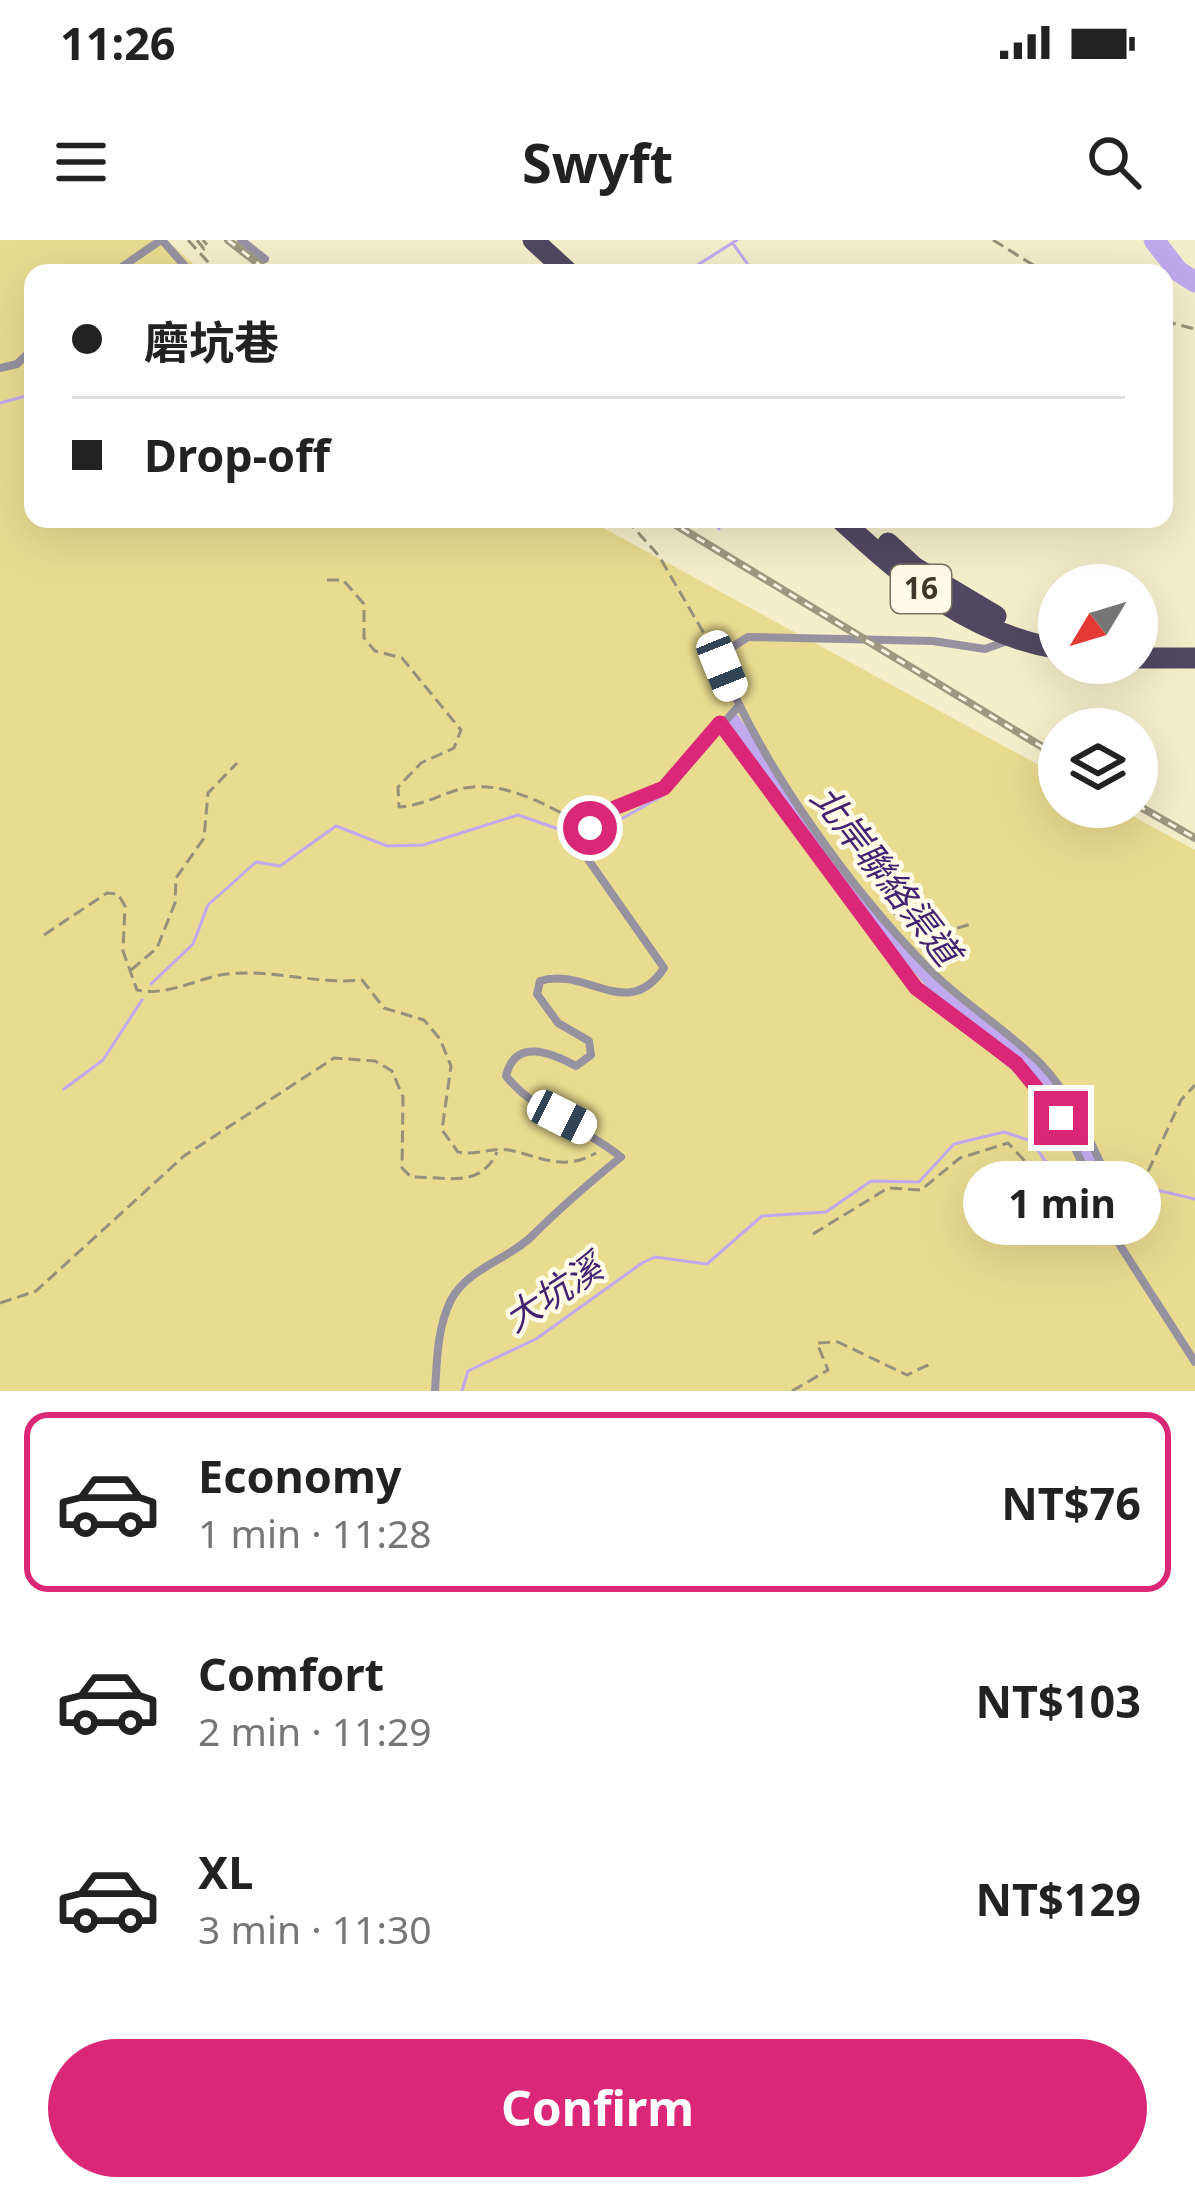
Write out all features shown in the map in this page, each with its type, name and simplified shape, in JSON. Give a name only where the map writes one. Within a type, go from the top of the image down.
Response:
[{"type":"main road","points":[[533,240],[559,264]]},
{"type":"main road","points":[[553,240],[579,264]]},
{"type":"main road","name":"16","points":[[850,528],[941,603],[1038,643]]},
{"type":"main road","name":"16","points":[[871,528],[914,567],[965,601],[1038,629]]},
{"type":"main road","points":[[1158,645],[1195,646]]},
{"type":"main road","points":[[1158,658],[1195,658]]},
{"type":"lane","points":[[126,264],[162,240],[183,264]]},
{"type":"lane","points":[[241,240],[265,260]]},
{"type":"lane","points":[[1017,637],[985,649],[933,641],[748,638],[729,649],[722,666],[759,751],[880,912],[928,968],[1042,1066],[1075,1108],[1105,1173]]},
{"type":"lane","points":[[436,1391],[439,1336],[452,1299],[466,1281],[529,1239],[550,1214],[621,1157],[518,1091],[506,1076],[510,1061],[521,1052],[540,1050],[576,1066],[591,1055],[589,1041],[547,1009],[537,994],[540,981],[554,976],[633,993],[652,986],[664,968],[587,858],[590,828],[607,811],[664,788],[738,707]]},
{"type":"lane","points":[[720,723],[916,988],[1040,1088],[1121,1246],[1195,1362]]},
{"type":"lane","points":[[865,923],[880,912]]},
{"type":"path","points":[[188,240],[210,264]]},
{"type":"path","points":[[993,240],[1032,264]]},
{"type":"path","points":[[633,528],[693,608],[722,666]]},
{"type":"path","points":[[326,580],[343,580],[364,604],[364,638],[375,651],[402,658],[461,730],[454,748],[421,763],[398,788],[399,807],[422,806],[470,787],[528,796],[590,828]]},
{"type":"path","points":[[130,971],[157,948],[175,903],[176,878],[204,838],[208,793],[237,763]]},
{"type":"path","points":[[44,935],[107,892],[118,894],[125,906],[123,951],[137,990],[152,993],[236,973],[329,984],[362,980],[384,1008],[424,1020],[440,1039],[451,1066],[441,1108],[448,1145],[470,1155],[497,1150],[557,1164],[579,1162],[608,1147]]},
{"type":"path","points":[[880,912],[909,917],[934,935],[971,924]]},
{"type":"path","points":[[0,1303],[36,1291],[184,1156],[334,1058],[375,1061],[392,1071],[403,1097],[402,1168],[411,1177],[470,1178],[491,1164],[497,1150]]},
{"type":"path","points":[[1105,1173],[1146,1176],[1181,1100],[1195,1085]]},
{"type":"path","points":[[813,1234],[888,1188],[921,1190],[960,1158],[1008,1144],[1050,1188],[1091,1183]]},
{"type":"path","points":[[791,1391],[828,1370],[817,1343],[838,1342],[908,1376],[930,1364]]},
{"type":"shaded area","points":[[0,240],[166,240],[194,264],[24,264],[24,528],[604,528],[1038,765],[1038,828],[1155,828],[1195,850],[1195,1391],[0,1391]]},
{"type":"waterway","points":[[699,264],[737,240]]},
{"type":"waterway","points":[[1154,240],[1173,264]]},
{"type":"waterway","points":[[734,245],[748,264]]},
{"type":"waterway","points":[[1173,265],[1195,282]]},
{"type":"waterway","points":[[0,403],[24,396]]},
{"type":"waterway","name":"北岸聯絡渠道","points":[[734,720],[866,908],[941,994],[1035,1068],[1069,1112],[1121,1230]]},
{"type":"waterway","points":[[593,835],[662,796],[711,743]]},
{"type":"waterway","points":[[151,984],[193,944],[208,905],[256,862],[280,866],[336,826],[387,846],[423,845],[518,815],[584,838]]},
{"type":"waterway","points":[[64,1089],[103,1060],[142,1000]]},
{"type":"waterway","name":"大坑溪","points":[[462,1391],[468,1371],[536,1339],[642,1263],[655,1257],[707,1264],[762,1216],[826,1212],[871,1181],[919,1182],[954,1144],[1004,1132],[1031,1141],[1057,1177],[1093,1175],[1195,1199]]},
{"type":"railway","points":[[228,240],[259,264]]},
{"type":"railway","points":[[681,528],[1038,744]]},
{"type":"railway","points":[[1158,817],[1195,838]]},
{"type":"route","points":[[590,828],[607,811],[664,788],[720,723],[916,988],[1016,1063],[1061,1118]]}]
